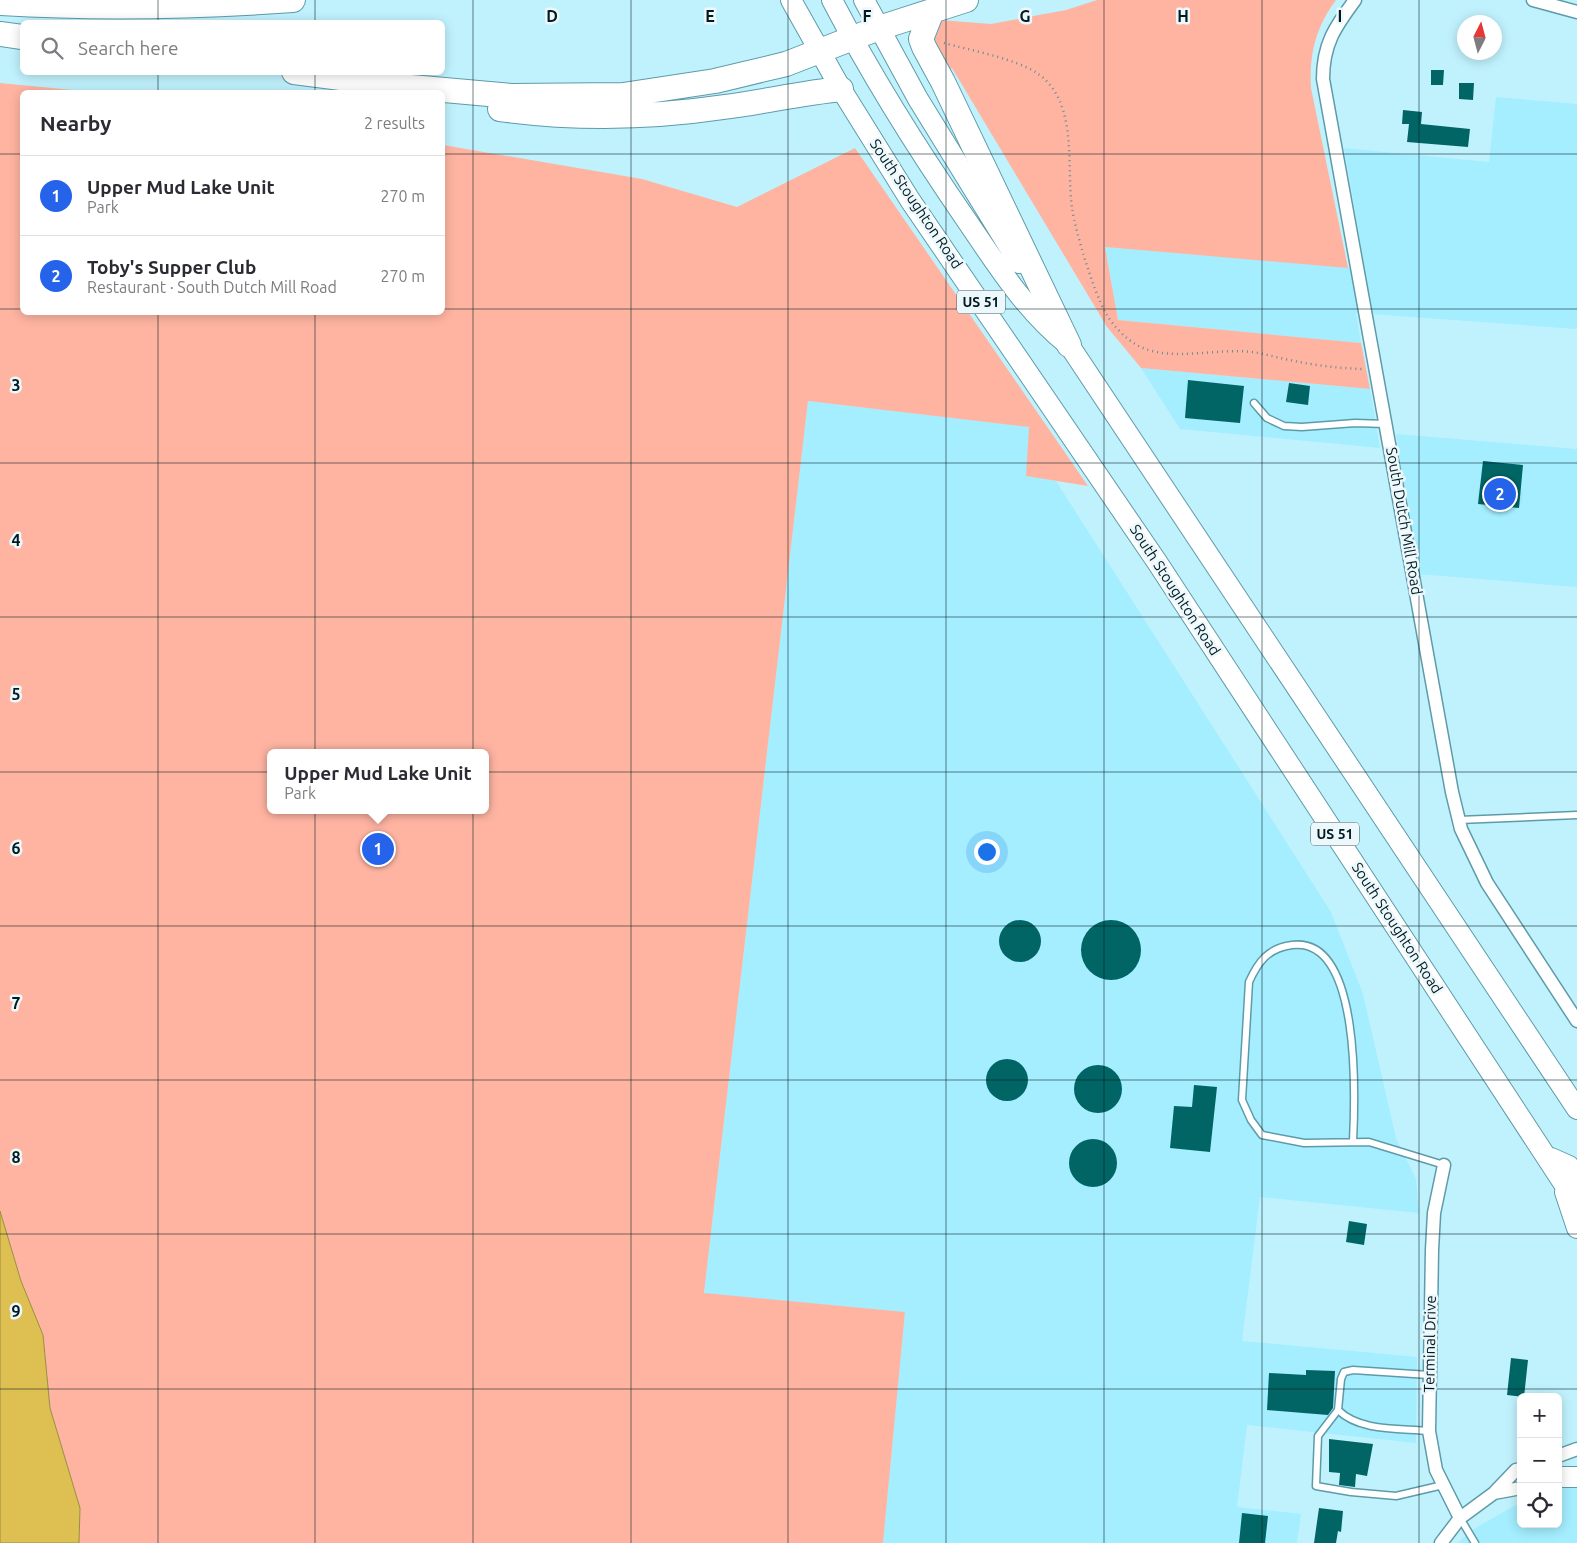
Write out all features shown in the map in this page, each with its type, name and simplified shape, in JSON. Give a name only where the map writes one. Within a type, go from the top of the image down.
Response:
[{"type":"highway","points":[[0,3],[100,7],[224,5],[293,0]]},
{"type":"highway","points":[[445,92],[511,96],[623,94],[715,81],[786,64],[879,28],[966,0]]},
{"type":"highway","points":[[932,11],[921,39],[1069,345]]},
{"type":"highway","points":[[0,34],[20,37]]},
{"type":"highway","points":[[315,75],[421,90]]},
{"type":"highway","points":[[445,96],[501,109],[549,114],[609,116],[655,115],[724,107],[841,89]]},
{"type":"main road","name":"South Stoughton Road","points":[[791,0],[841,89],[910,200],[1157,562],[1545,1155],[1569,1178]]},
{"type":"main road","points":[[832,0],[852,38],[929,165],[1005,277],[1043,324],[1069,345]]},
{"type":"main road","points":[[864,0],[918,99],[1069,345],[1577,1109]]},
{"type":"main road","points":[[1569,1178],[1577,1228]]},
{"type":"main road","name":"US 51","points":[[1569,1178],[1577,1204]]},
{"type":"street","name":"South Dutch Mill Road","points":[[1355,0],[1341,19],[1327,45],[1323,78],[1459,820],[1487,883],[1570,1005],[1577,1021]]},
{"type":"street","points":[[1533,0],[1577,12]]},
{"type":"street","name":"Terminal Drive","points":[[1444,1166],[1434,1213],[1429,1431],[1433,1462],[1460,1518]]},
{"type":"street","points":[[1562,1455],[1577,1449]]},
{"type":"street","points":[[1441,1543],[1460,1518],[1494,1494],[1517,1470]]},
{"type":"street","points":[[1494,1494],[1517,1489]]},
{"type":"lane","points":[[1254,403],[1267,418],[1284,426],[1302,427],[1355,423],[1387,424]]},
{"type":"lane","points":[[1459,820],[1577,815]]},
{"type":"lane","points":[[1353,1142],[1355,1075],[1352,1038],[1346,1007],[1333,969],[1323,954],[1311,947],[1296,944],[1280,946],[1265,955],[1256,966],[1249,982],[1242,1100],[1251,1120],[1262,1136],[1304,1143],[1369,1142],[1444,1166]]},
{"type":"lane","points":[[1429,1375],[1353,1370],[1344,1372],[1341,1379],[1338,1410],[1318,1436],[1316,1486],[1351,1492],[1396,1496],[1443,1485]]},
{"type":"lane","points":[[1338,1410],[1345,1417],[1363,1424],[1429,1431]]},
{"type":"lane","points":[[1460,1518],[1475,1543]]},
{"type":"path","points":[[921,39],[932,39],[1018,64],[1037,73],[1047,82],[1059,100],[1066,123],[1072,207],[1077,230],[1105,312],[1126,337],[1142,348],[1157,352],[1219,350],[1253,352],[1335,368],[1376,370]]},
{"type":"shaded area","points":[[1097,0],[1336,0],[1323,20],[1315,41],[1311,64],[1311,88],[1348,268],[1105,247],[1118,320],[1361,343],[1370,389],[1141,368],[1107,327],[952,68],[948,71],[939,57],[933,41],[940,20],[991,24],[1066,10]]},
{"type":"shaded area","points":[[0,83],[72,90],[20,90],[20,315],[445,315],[445,145],[642,179],[737,207],[855,148],[1088,486],[1026,476],[1029,427],[808,401],[704,1293],[905,1312],[883,1543],[79,1543],[80,1508],[50,1408],[43,1335],[21,1281],[0,1211]]},
{"type":"shaded area","points":[[1496,97],[1577,104],[1577,329],[1356,313],[1361,343],[1118,320],[1105,247],[1365,269],[1344,148],[1489,162]]},
{"type":"shaded area","points":[[1141,368],[1370,389],[1380,448],[1180,429]]},
{"type":"shaded area","points":[[808,401],[1030,427],[1027,476],[1056,481],[1331,912],[1363,994],[1396,1138],[1416,1179],[1419,1213],[1260,1197],[1242,1341],[1417,1357],[1416,1443],[1247,1425],[1237,1507],[1301,1514],[1297,1543],[883,1543],[905,1312],[704,1294]]},
{"type":"shaded area","points":[[1396,434],[1577,449],[1577,587],[1418,574]]},
{"type":"shaded area","points":[[0,1211],[21,1281],[43,1335],[50,1408],[80,1508],[79,1543],[0,1543]]},
{"type":"shaded area","points":[[1577,1485],[1577,1543],[1458,1543],[1472,1530],[1517,1504],[1517,1528],[1562,1528],[1562,1488]]},
{"type":"building","points":[[1431,70],[1444,70],[1443,85],[1431,85]]},
{"type":"building","points":[[1459,83],[1474,83],[1473,100],[1459,99]]},
{"type":"building","points":[[1403,110],[1422,112],[1421,124],[1470,129],[1468,147],[1407,142],[1409,124],[1402,124]]},
{"type":"building","points":[[1188,380],[1244,386],[1240,423],[1185,418]]},
{"type":"building","points":[[1289,383],[1310,386],[1308,405],[1286,402]]},
{"type":"building","points":[[1483,461],[1523,465],[1519,508],[1478,504]]},
{"type":"building","points":[[1016,920],[1024,920],[1035,926],[1041,941],[1035,956],[1024,962],[1016,962],[1005,956],[999,945],[999,937],[1005,926]]},
{"type":"building","points":[[1111,920],[1128,925],[1136,933],[1141,950],[1136,967],[1128,975],[1111,980],[1094,975],[1086,967],[1081,950],[1086,933],[1094,925]]},
{"type":"building","points":[[1007,1059],[1022,1065],[1028,1080],[1022,1095],[1007,1101],[992,1095],[986,1080],[992,1065]]},
{"type":"building","points":[[1093,1065],[1103,1065],[1112,1069],[1118,1075],[1121,1080],[1121,1098],[1112,1109],[1103,1113],[1093,1113],[1084,1109],[1078,1103],[1074,1094],[1074,1084],[1078,1075],[1084,1069]]},
{"type":"building","points":[[1194,1085],[1217,1087],[1210,1152],[1170,1148],[1174,1106],[1192,1107]]},
{"type":"building","points":[[1088,1139],[1098,1139],[1107,1143],[1113,1149],[1116,1154],[1116,1172],[1107,1183],[1098,1187],[1088,1187],[1079,1183],[1073,1177],[1069,1168],[1069,1158],[1073,1149],[1079,1143]]},
{"type":"building","points":[[1349,1221],[1367,1224],[1364,1245],[1346,1242]]},
{"type":"building","points":[[1511,1358],[1528,1360],[1524,1393],[1517,1393],[1517,1396],[1507,1395]]},
{"type":"building","points":[[1306,1370],[1335,1371],[1333,1408],[1328,1415],[1267,1410],[1269,1373],[1306,1375]]},
{"type":"building","points":[[1329,1439],[1373,1444],[1367,1476],[1356,1474],[1355,1487],[1339,1485],[1340,1473],[1329,1472]]},
{"type":"building","points":[[1319,1508],[1343,1511],[1341,1532],[1338,1531],[1336,1543],[1314,1543]]},
{"type":"building","points":[[1242,1513],[1268,1516],[1265,1543],[1239,1543]]},
{"type":"place","name":"Toby's Supper Club","points":[[1500,494]]},
{"type":"place","name":"Upper Mud Lake Unit","points":[[378,849]]}]
